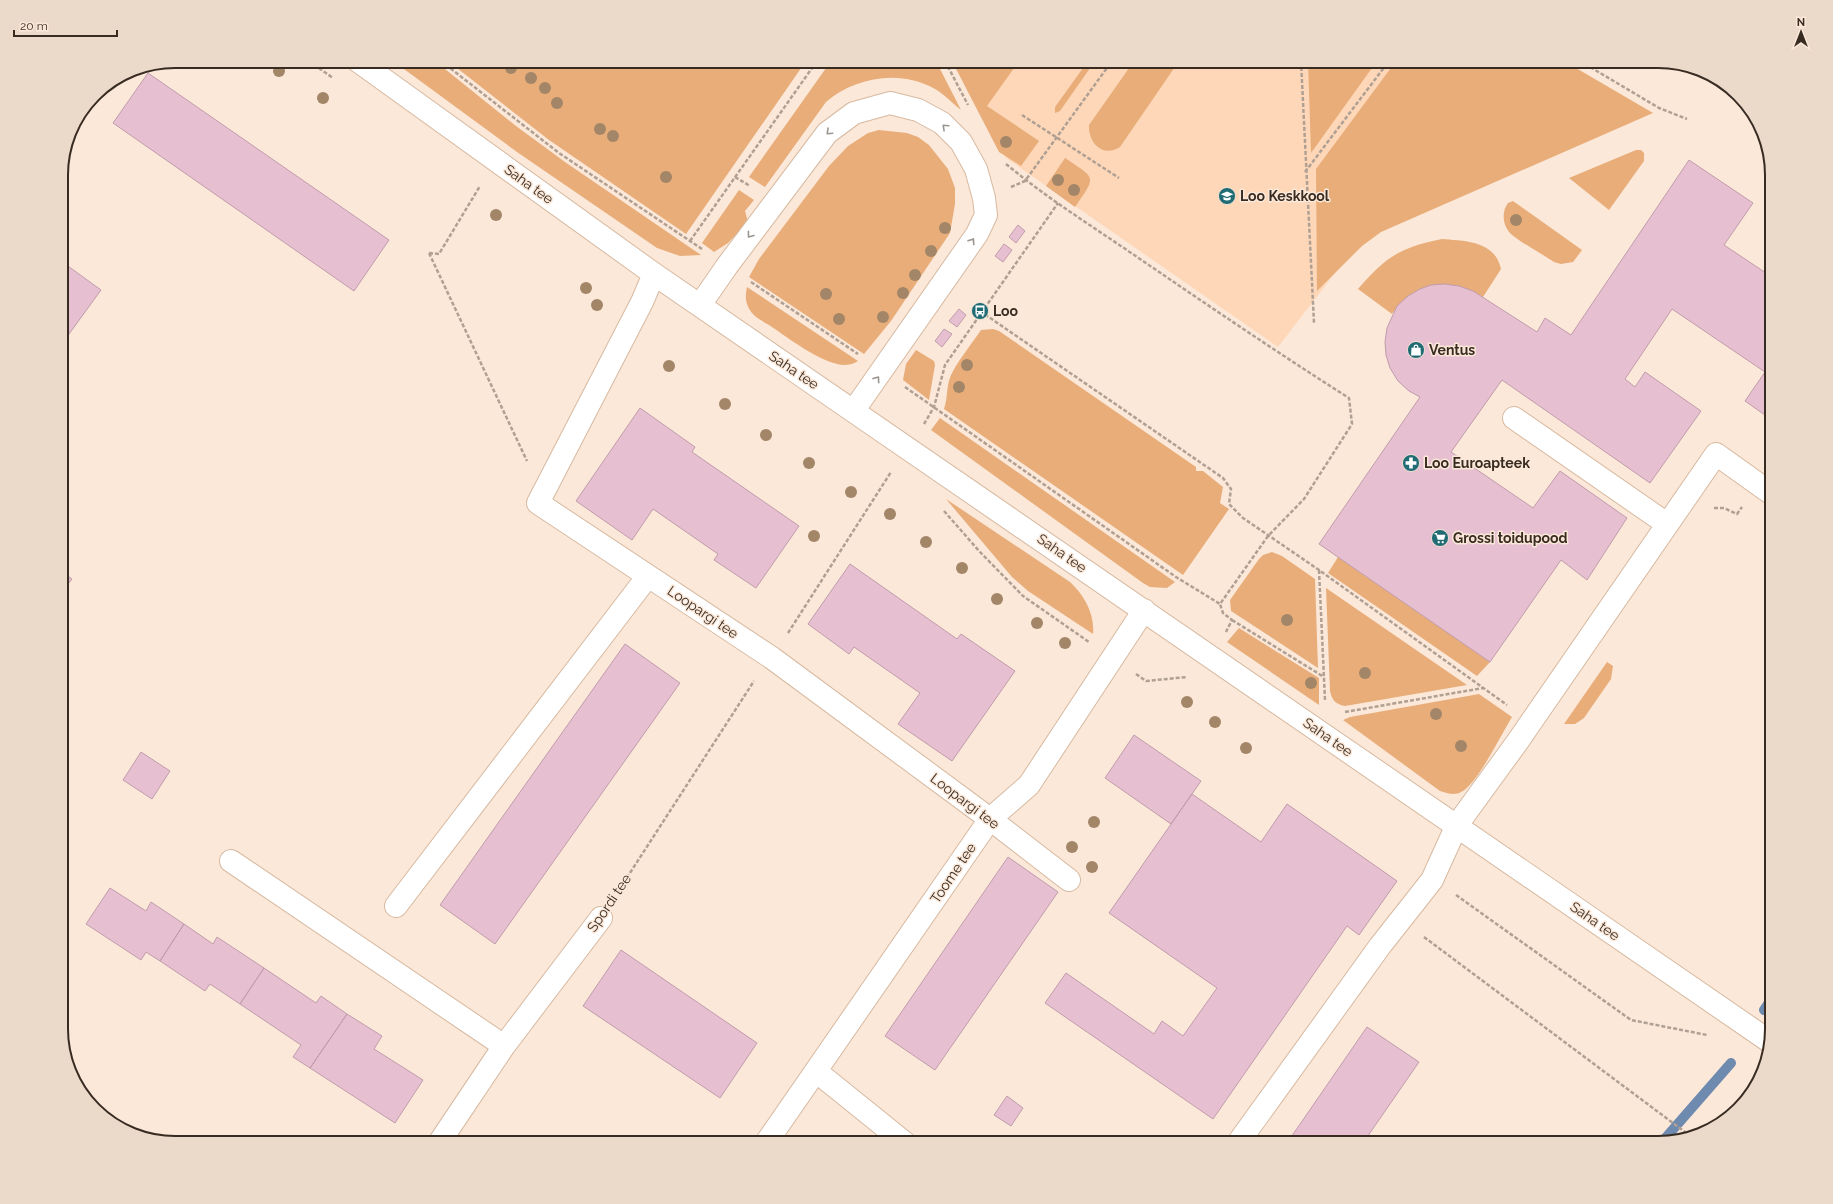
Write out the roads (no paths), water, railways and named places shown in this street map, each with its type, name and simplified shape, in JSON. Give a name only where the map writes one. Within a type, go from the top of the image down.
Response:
[{"type":"street","name":"Saha tee","points":[[368,68],[654,274],[854,410],[1764,1038]]},
{"type":"street","points":[[700,305],[727,266],[827,133],[854,113],[890,103],[918,110],[942,124],[961,142],[976,169],[984,198],[986,215],[977,234],[854,410]]},
{"type":"street","name":"Loopargi tee","points":[[654,274],[638,309],[538,503],[772,658],[990,819],[1069,880]]},
{"type":"street","points":[[1514,418],[1668,524]]},
{"type":"street","points":[[1243,1136],[1432,880],[1457,825],[1535,716],[1716,454],[1765,489]]},
{"type":"street","points":[[396,906],[648,576]]},
{"type":"street","name":"Toome tee","points":[[771,1136],[817,1072],[990,819],[1029,785],[1144,610]]},
{"type":"street","points":[[231,861],[504,1046]]},
{"type":"street","name":"Spordi tee","points":[[444,1136],[504,1046],[601,918]]},
{"type":"street","points":[[817,1072],[896,1136]]},
{"type":"waterway","points":[[1668,1135],[1731,1063]]},
{"type":"place","name":"Loo Keskkool","points":[[1227,196]]},
{"type":"place","name":"Loo","points":[[980,311]]},
{"type":"place","name":"Ventus","points":[[1416,350]]},
{"type":"place","name":"Loo Euroapteek","points":[[1411,463]]},
{"type":"place","name":"Grossi toidupood","points":[[1440,538]]}]
